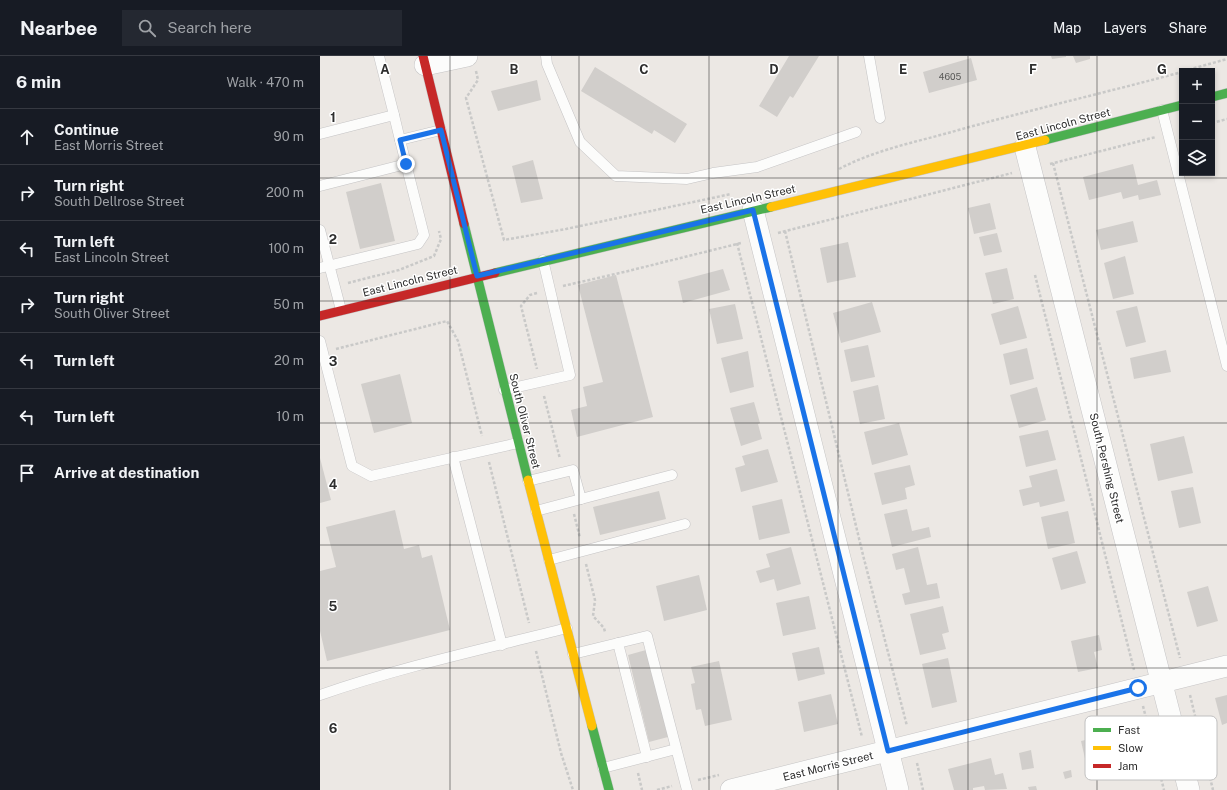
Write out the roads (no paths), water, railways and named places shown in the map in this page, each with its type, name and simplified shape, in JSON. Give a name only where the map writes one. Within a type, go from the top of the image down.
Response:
[{"type":"street","points":[[424,61],[471,62]]},
{"type":"street","name":"South Oliver Street","points":[[424,61],[504,390],[609,790]]},
{"type":"street","points":[[1215,96],[1227,93]]},
{"type":"street","name":"East Lincoln Street","points":[[320,316],[543,260],[1025,147],[1179,106]]},
{"type":"street","name":"South Pershing Street","points":[[1025,147],[1170,716]]},
{"type":"street","points":[[753,210],[898,790]]},
{"type":"street","name":"East Morris Street","points":[[731,790],[1227,666]]},
{"type":"street","name":"South Pershing Street","points":[[1186,780],[1188,790]]},
{"type":"lane","points":[[325,267],[418,244],[424,235],[379,56]]},
{"type":"lane","points":[[546,56],[547,64],[580,142],[616,176],[686,179],[713,173],[757,167],[856,132]]},
{"type":"lane","points":[[869,56],[880,118]]},
{"type":"lane","points":[[1162,110],[1227,366]]},
{"type":"lane","points":[[320,134],[394,115]]},
{"type":"lane","points":[[400,140],[441,130]]},
{"type":"lane","points":[[320,186],[406,164]]},
{"type":"lane","points":[[320,230],[325,267],[340,310]]},
{"type":"lane","points":[[504,390],[570,375],[543,260]]},
{"type":"lane","points":[[320,341],[352,466],[371,476],[518,443]]},
{"type":"lane","points":[[454,457],[502,645]]},
{"type":"lane","points":[[528,481],[573,470],[581,499]]},
{"type":"lane","points":[[536,511],[672,475]]},
{"type":"lane","points":[[548,560],[684,524]]},
{"type":"lane","points":[[320,695],[396,671],[567,628]]},
{"type":"lane","points":[[573,654],[648,636],[652,663],[667,724],[676,749],[687,790]]},
{"type":"lane","points":[[618,643],[628,669],[643,730],[647,757]]},
{"type":"lane","points":[[603,768],[676,749]]}]
